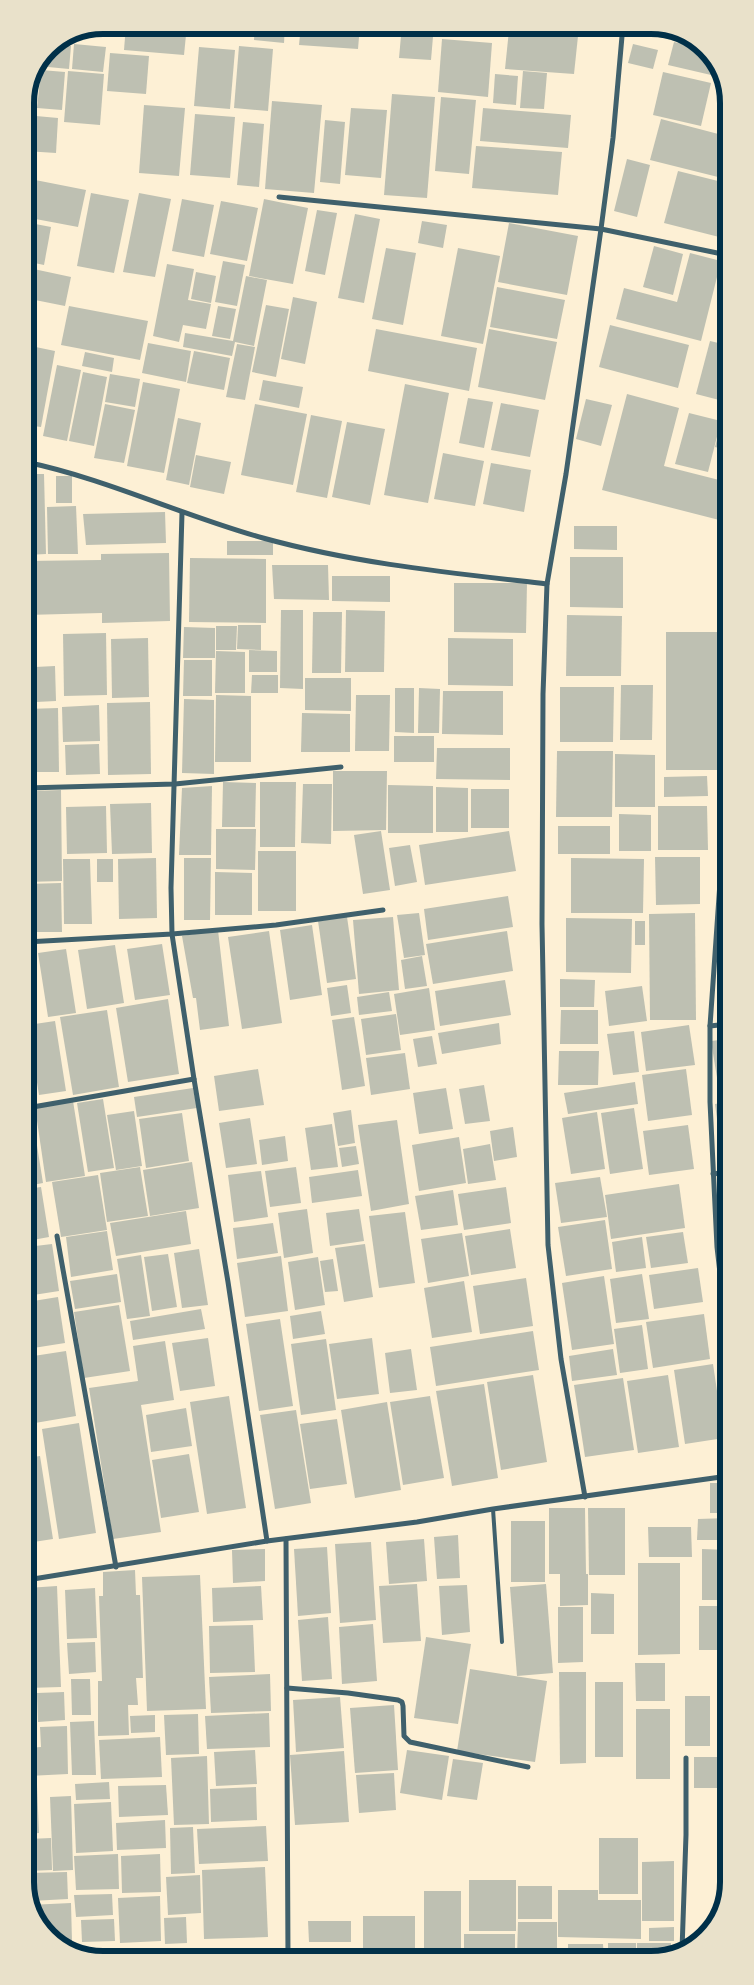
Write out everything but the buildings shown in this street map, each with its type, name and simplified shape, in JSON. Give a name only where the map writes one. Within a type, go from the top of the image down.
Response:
[{"type":"street","points":[[585,1497],[561,1359],[548,1245],[542,924],[543,694],[547,584],[567,464],[601,229],[613,138],[621,34]]},
{"type":"street","points":[[279,197],[601,229],[720,254]]},
{"type":"street","points":[[34,464],[76,475],[182,513],[264,538],[379,564],[547,584]]},
{"type":"street","points":[[182,513],[176,784],[171,888],[172,934],[228,1282],[267,1541]]},
{"type":"street","points":[[34,788],[176,784],[341,767]]},
{"type":"street","points":[[720,882],[710,1026],[713,1174],[720,1273]]},
{"type":"street","points":[[34,942],[172,934],[276,925],[383,910]]},
{"type":"street","points":[[710,1026],[720,1025]]},
{"type":"street","points":[[34,1107],[194,1079]]},
{"type":"street","points":[[713,1174],[720,1173]]},
{"type":"street","points":[[57,1236],[116,1567]]},
{"type":"street","points":[[34,1579],[267,1541],[417,1522],[493,1509],[720,1477]]},
{"type":"street","points":[[286,1539],[288,1951]]},
{"type":"street","points":[[287,1688],[398,1700],[402,1702],[403,1706],[404,1736],[410,1742],[528,1767]]},
{"type":"street","points":[[682,1944],[686,1835],[686,1758]]},
{"type":"lane","points":[[493,1509],[502,1642]]}]
